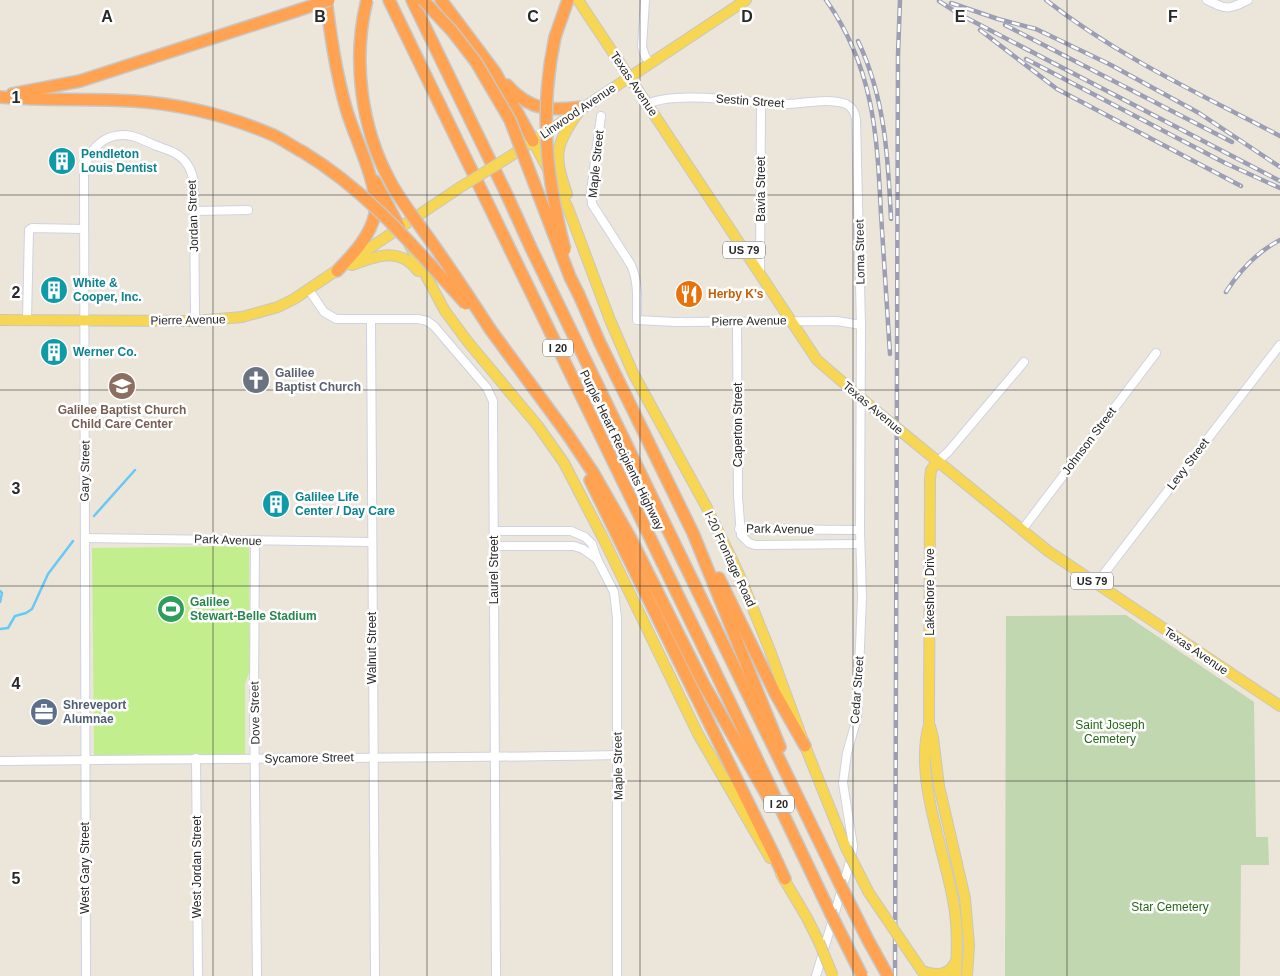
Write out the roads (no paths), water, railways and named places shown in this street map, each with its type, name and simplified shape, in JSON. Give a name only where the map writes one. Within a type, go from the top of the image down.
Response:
[{"type":"highway","points":[[0,96],[80,81],[327,0],[334,57],[340,82],[351,125],[372,184],[376,203],[375,214],[365,238],[337,270]]},
{"type":"highway","points":[[367,0],[361,36],[362,89],[366,117],[381,164],[401,200],[490,329],[568,435],[604,490],[704,683],[818,886]]},
{"type":"highway","name":"Purple Heart Recipients Highway","points":[[389,0],[862,976]]},
{"type":"highway","name":"Purple Heart Recipients Highway","points":[[412,0],[506,193],[530,248],[814,832],[888,976]]},
{"type":"highway","points":[[423,0],[452,31],[476,62],[510,120],[570,277],[600,343],[693,533],[724,589],[775,693],[804,746]]},
{"type":"highway","points":[[441,0],[495,72],[512,91],[530,105],[554,110],[582,107]]},
{"type":"highway","points":[[568,0],[558,24],[547,77],[546,131],[557,216],[579,294]]},
{"type":"highway","points":[[495,72],[533,141]]},
{"type":"highway","points":[[0,96],[27,100],[134,101],[182,107],[222,117],[274,136],[338,175],[375,206],[423,254],[490,329]]},
{"type":"highway","points":[[362,155],[400,228]]},
{"type":"highway","points":[[547,408],[593,486],[784,879]]},
{"type":"highway","points":[[693,533],[814,832]]},
{"type":"main road","name":"Texas Avenue","points":[[578,0],[817,360],[937,462],[1048,551],[1280,706]]},
{"type":"main road","name":"Linwood Avenue","points":[[460,188],[746,0]]},
{"type":"main road","points":[[582,107],[564,135],[558,156],[561,175],[582,243]]},
{"type":"main road","name":"I-20 Frontage Road","points":[[533,141],[568,208],[610,320],[633,373],[707,508],[738,572],[769,648],[804,746],[846,848],[869,893],[923,974]]},
{"type":"main road","name":"Pierre Avenue","points":[[0,320],[195,321],[222,320],[260,313],[278,307],[309,290],[460,188]]},
{"type":"main road","points":[[400,228],[440,302]]},
{"type":"main road","points":[[337,270],[378,256],[398,256],[412,263],[468,342],[534,420],[564,463],[604,540],[698,734],[784,879],[819,942],[833,976]]},
{"type":"main road","name":"Lakeshore Drive","points":[[937,462],[931,470],[930,480],[930,725],[939,786],[965,898],[969,945],[968,975]]},
{"type":"main road","name":"Lakeshore Drive","points":[[930,725],[926,738],[926,776],[955,911],[957,938],[956,976]]},
{"type":"main road","points":[[923,974],[944,974],[953,968],[956,960]]},
{"type":"street","points":[[645,0],[642,47],[645,56],[650,62]]},
{"type":"street","points":[[1208,0],[1224,9],[1248,0]]},
{"type":"street","name":"Sestin Street","points":[[647,104],[659,100],[686,98],[789,104],[831,102],[845,104],[851,108]]},
{"type":"street","name":"Bavia Street","points":[[760,275],[761,103]]},
{"type":"street","name":"Loma Street","points":[[851,108],[855,114],[857,130],[861,325],[860,397]]},
{"type":"street","name":"Maple Street","points":[[601,116],[591,192],[592,204],[631,265],[637,287],[637,320]]},
{"type":"street","name":"Gary Street","points":[[85,759],[84,175],[88,156],[93,149],[107,138],[124,135],[143,140]]},
{"type":"street","name":"Jordan Street","points":[[143,140],[175,153],[187,164],[193,177],[195,321]]},
{"type":"street","points":[[194,211],[248,210]]},
{"type":"street","points":[[27,320],[29,230],[32,228],[84,229]]},
{"type":"street","name":"Laurel Street","points":[[309,290],[324,312],[331,318],[340,320],[418,319],[427,321],[434,326],[491,394],[494,404],[496,976]]},
{"type":"street","name":"Walnut Street","points":[[371,320],[371,542],[376,976]]},
{"type":"street","name":"Pierre Avenue","points":[[637,320],[738,322],[842,321],[861,325]]},
{"type":"street","name":"Caperton Street","points":[[738,322],[739,529]]},
{"type":"street","name":"Levy Street","points":[[1096,584],[1280,344]]},
{"type":"street","name":"Johnson Street","points":[[1022,530],[1156,353]]},
{"type":"street","points":[[937,462],[948,452],[1024,362]]},
{"type":"street","name":"Cedar Street","points":[[816,976],[853,850],[844,776],[858,710],[862,584],[860,544],[860,397]]},
{"type":"street","name":"Park Avenue","points":[[860,530],[739,529],[744,540],[755,545],[860,544]]},
{"type":"street","points":[[494,532],[576,532],[592,544],[597,559]]},
{"type":"street","name":"Park Avenue","points":[[85,538],[371,542]]},
{"type":"street","name":"Dove Street","points":[[255,540],[257,976]]},
{"type":"street","points":[[494,546],[574,546],[591,553],[597,559]]},
{"type":"street","name":"Maple Street","points":[[597,559],[614,592],[617,618],[617,976]]},
{"type":"street","name":"Sycamore Street","points":[[0,761],[196,758],[495,758],[618,755]]},
{"type":"street","name":"West Jordan Street","points":[[196,758],[198,976]]},
{"type":"street","name":"West Gary Street","points":[[85,759],[86,976]]},
{"type":"waterway","points":[[94,516],[135,470]]},
{"type":"waterway","points":[[0,629],[8,628],[15,616],[32,609],[48,574],[73,541]]},
{"type":"waterway","points":[[0,591],[2,593],[0,602]]},
{"type":"railway","points":[[826,0],[842,25],[854,51],[870,102],[877,156],[890,354]]},
{"type":"railway","points":[[895,976],[898,55],[900,0]]},
{"type":"railway","points":[[1046,0],[1130,57],[1280,136]]},
{"type":"railway","points":[[939,1],[959,14],[1280,181]]},
{"type":"railway","points":[[951,3],[998,19],[1036,29],[1109,64],[1199,113],[1280,167]]},
{"type":"railway","points":[[1005,25],[1232,142]]},
{"type":"railway","points":[[980,30],[1057,89],[1241,186]]},
{"type":"railway","points":[[858,41],[867,62],[880,106],[884,128],[891,219]]},
{"type":"railway","points":[[1026,59],[1225,163],[1280,188]]},
{"type":"railway","points":[[1226,292],[1250,262],[1280,240]]},
{"type":"place","name":"Pendleton Louis Dentist","points":[[62,161]]},
{"type":"place","name":"White & Cooper, Inc.","points":[[54,290]]},
{"type":"place","name":"Herby K's","points":[[689,294]]},
{"type":"place","name":"Werner Co.","points":[[54,352]]},
{"type":"place","name":"Galilee Baptist Church","points":[[256,380]]},
{"type":"place","name":"Galilee Baptist Church Child Care Center","points":[[122,386]]},
{"type":"place","name":"Galilee Life Center / Day Care","points":[[276,504]]},
{"type":"place","name":"Galilee Stewart-Belle Stadium","points":[[171,609]]},
{"type":"place","name":"Shreveport Alumnae","points":[[44,712]]},
{"type":"park label","name":"Saint Joseph Cemetery","points":[[1110,732]]},
{"type":"park label","name":"Star Cemetery","points":[[1170,907]]}]
